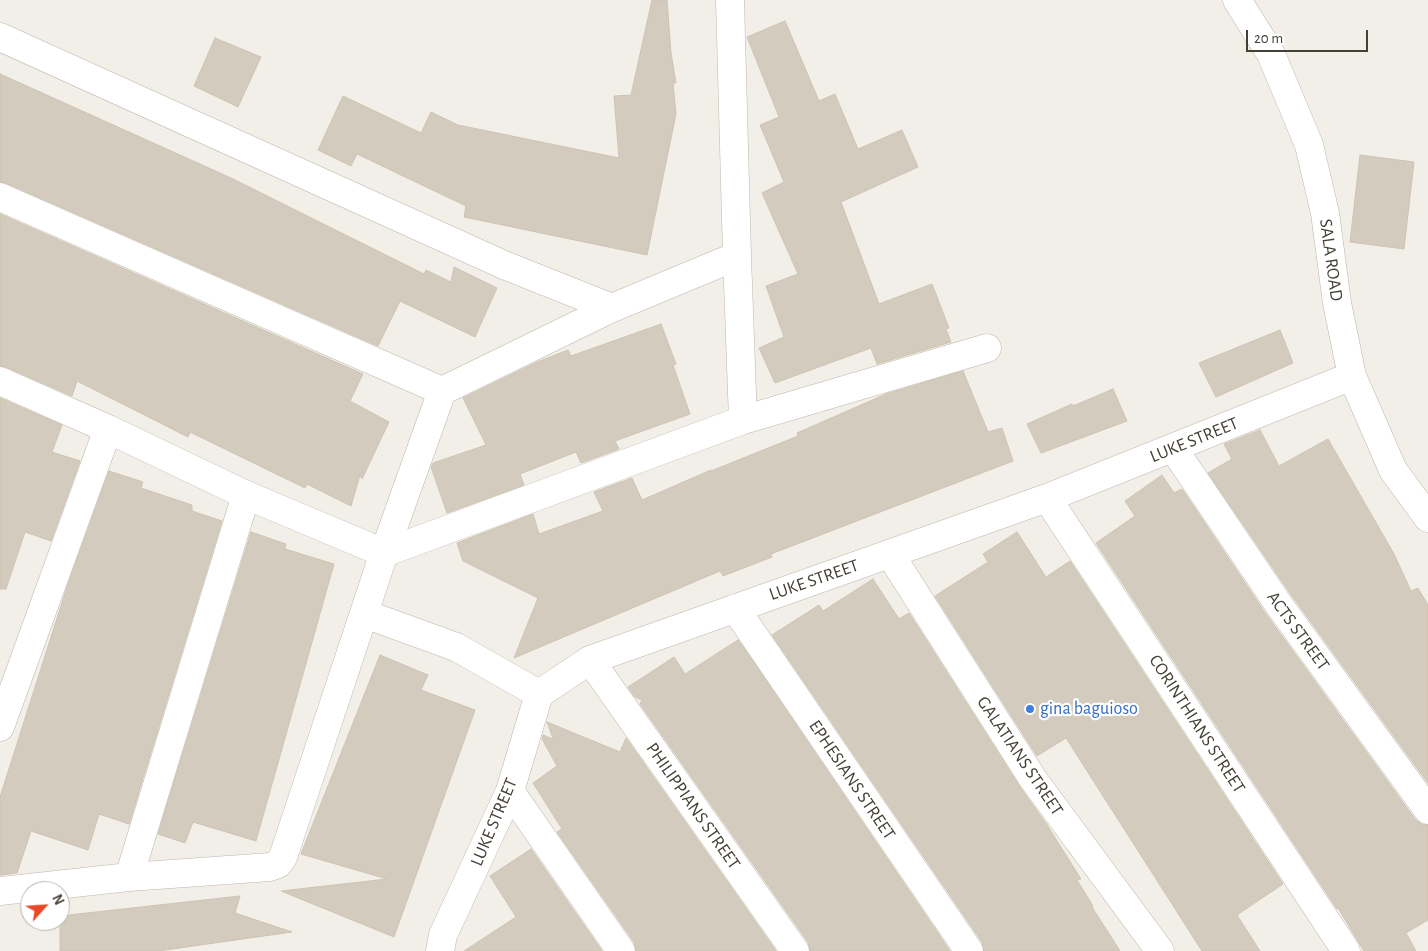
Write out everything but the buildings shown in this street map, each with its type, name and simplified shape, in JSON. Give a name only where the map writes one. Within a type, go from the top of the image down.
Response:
[{"type":"street","points":[[730,0],[736,256],[743,420]]},
{"type":"street","name":"SALA ROAD","points":[[1237,0],[1271,54],[1309,145],[1325,213],[1337,303],[1352,376],[1393,470],[1428,518]]},
{"type":"street","points":[[0,37],[504,265],[612,308]]},
{"type":"street","points":[[0,197],[442,391]]},
{"type":"street","points":[[0,891],[129,877],[270,867],[278,864],[283,857],[384,553],[442,391],[612,308],[736,256]]},
{"type":"street","points":[[0,381],[108,429],[246,495],[384,553],[743,420],[987,348]]},
{"type":"street","name":"LUKE STREET","points":[[440,951],[443,935],[510,791],[539,694],[590,660],[1047,498],[1352,376]]},
{"type":"street","points":[[0,728],[108,429]]},
{"type":"street","name":"ACTS STREET","points":[[1173,448],[1279,605],[1428,810]]},
{"type":"street","points":[[129,877],[246,495]]},
{"type":"street","name":"CORINTHIANS STREET","points":[[1047,498],[1346,951]]},
{"type":"street","name":"GALATIANS STREET","points":[[890,554],[1033,779],[1160,951]]},
{"type":"street","name":"EPHESIANS STREET","points":[[735,608],[969,951]]},
{"type":"street","points":[[365,614],[456,647],[539,694]]},
{"type":"street","name":"PHILIPPIANS STREET","points":[[590,660],[795,951]]},
{"type":"street","points":[[510,791],[621,951]]},
{"type":"place","name":"gina baguioso","points":[[1030,709]]}]
